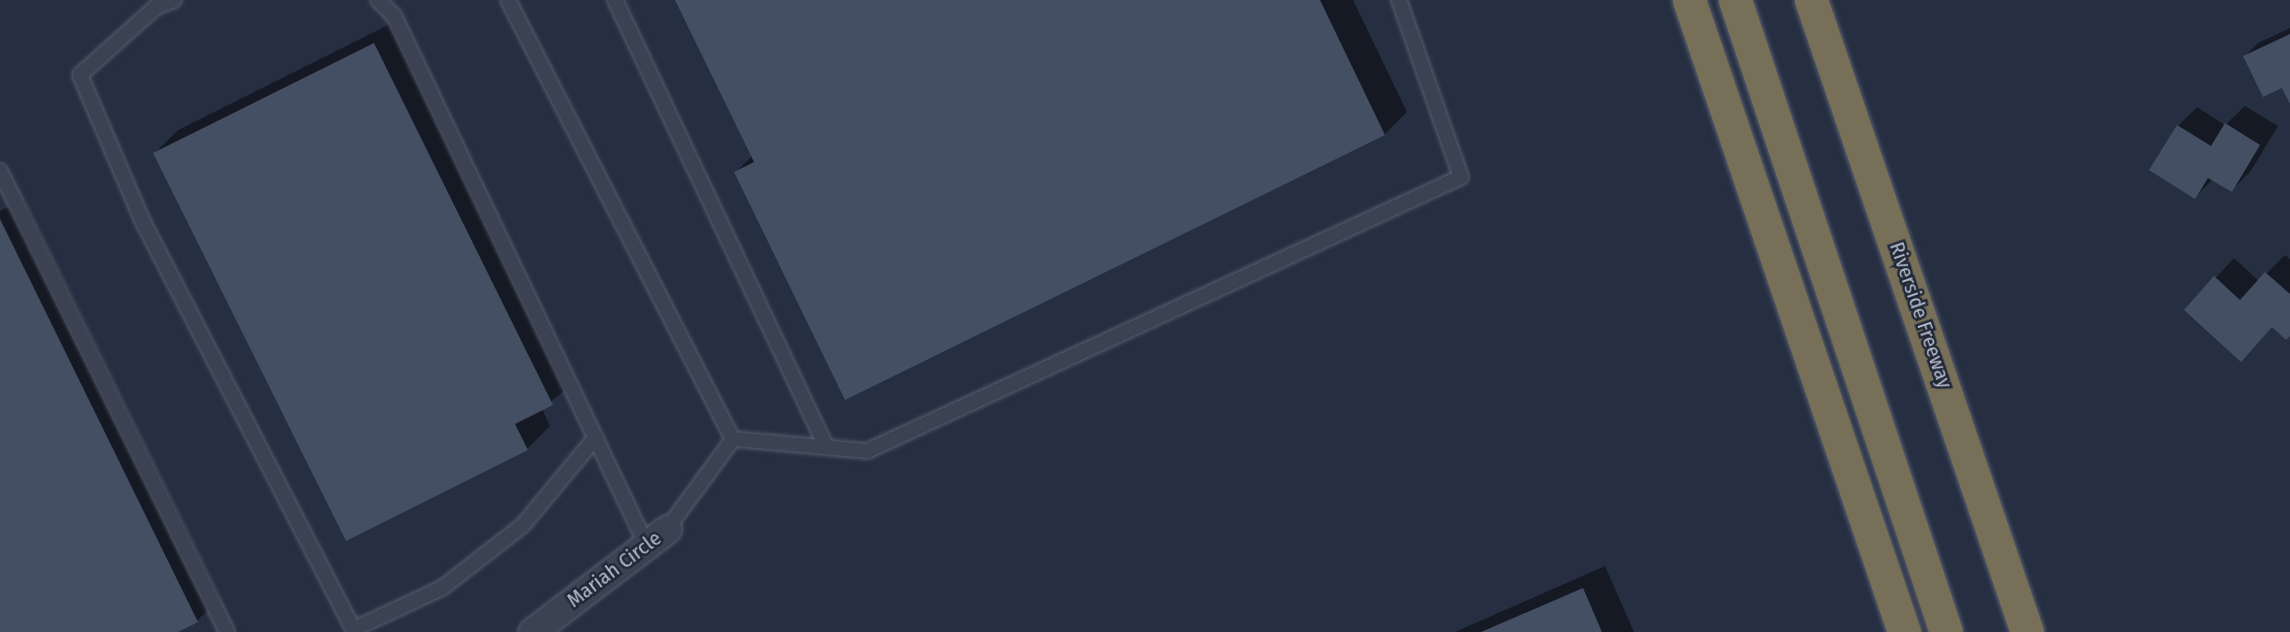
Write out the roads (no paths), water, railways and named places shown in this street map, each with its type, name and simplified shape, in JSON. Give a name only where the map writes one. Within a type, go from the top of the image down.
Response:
[{"type":"highway","points":[[1689,0],[1904,632]]},
{"type":"highway","points":[[1736,0],[1947,632]]},
{"type":"highway","name":"Riverside Freeway","points":[[1811,0],[2027,632]]},
{"type":"street","name":"Mariah Circle","points":[[532,632],[657,536]]},
{"type":"lane","points":[[174,0],[156,7],[80,75],[142,220],[354,631],[442,588],[523,525],[596,437]]},
{"type":"lane","points":[[378,0],[394,16],[596,437],[657,536],[734,439]]},
{"type":"lane","points":[[508,0],[734,439]]},
{"type":"lane","points":[[615,0],[826,447]]},
{"type":"lane","points":[[734,439],[867,450],[1461,177],[1399,0]]},
{"type":"lane","points":[[0,171],[227,632]]}]
